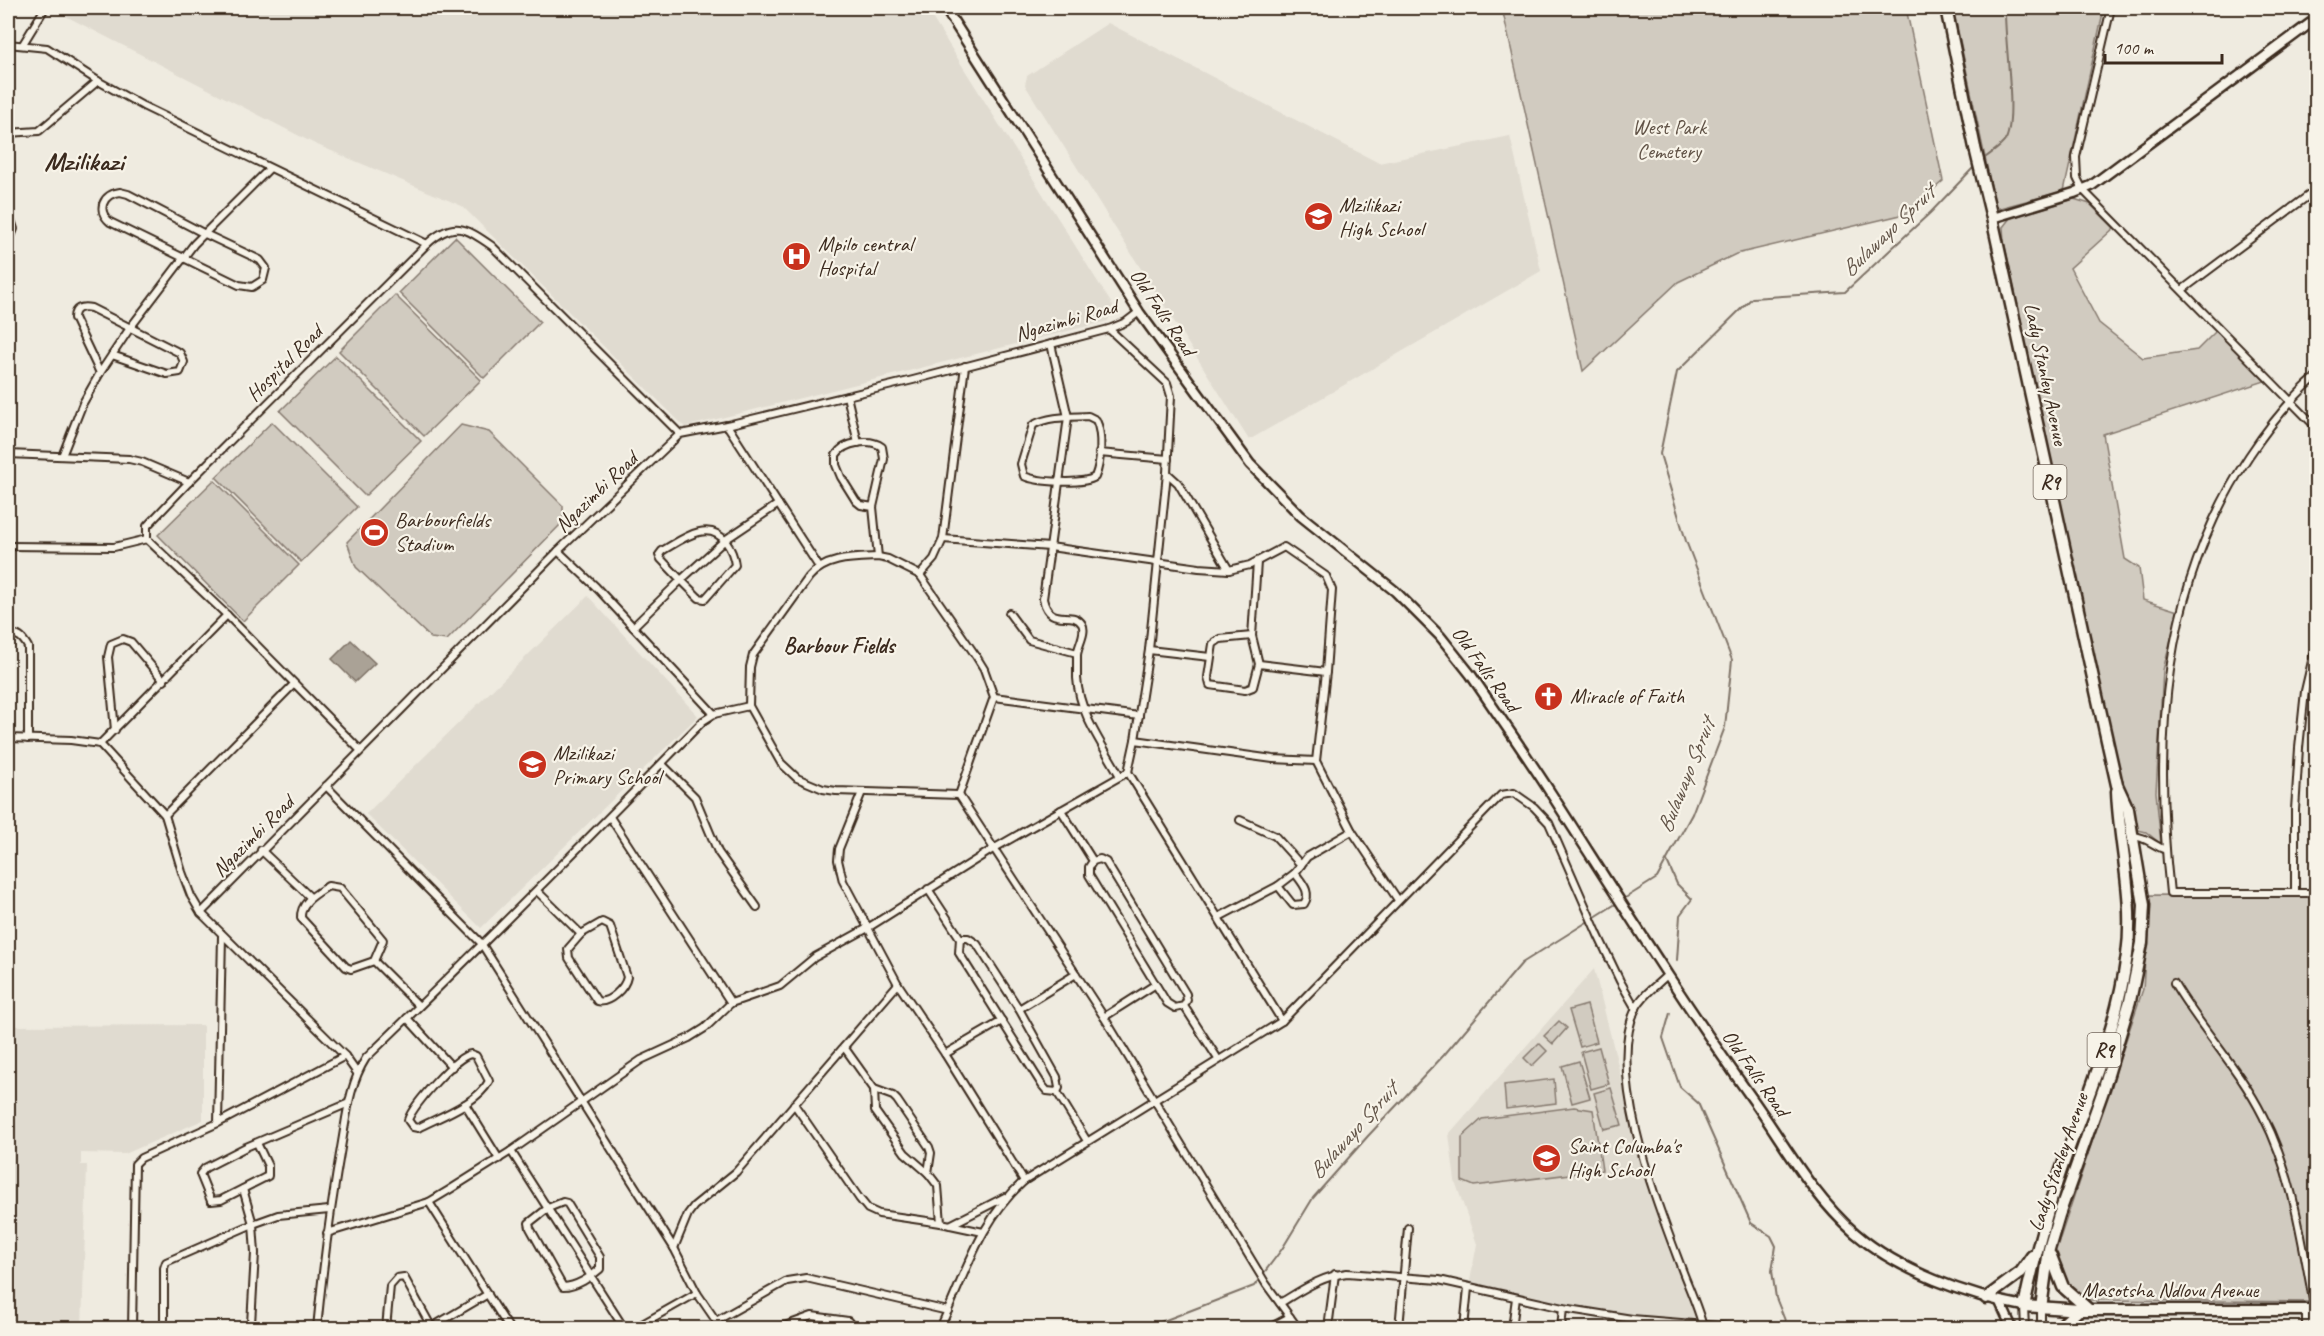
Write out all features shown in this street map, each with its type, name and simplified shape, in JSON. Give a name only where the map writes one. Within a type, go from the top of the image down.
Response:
[{"type":"highway","name":"Lady Stanley Avenue","points":[[1946,8],[2117,785],[2128,809],[2130,933],[2125,970],[2109,1036],[2035,1252],[2024,1306]]},
{"type":"highway","name":"Lady Stanley Avenue","points":[[2041,1308],[2049,1250],[2071,1179],[2107,1078],[2137,976],[2144,905],[2127,837]]},
{"type":"highway","points":[[2049,1250],[2063,1287],[2084,1309],[2058,1329]]},
{"type":"highway","points":[[1986,1298],[2020,1272],[2035,1252]]},
{"type":"highway","name":"Masotsha Ndlovu Avenue","points":[[2024,1306],[2084,1309],[2312,1309]]},
{"type":"street","points":[[23,45],[45,8]]},
{"type":"street","name":"Old Falls Road","points":[[945,8],[1139,312],[1250,464],[1301,516],[1395,591],[1451,649],[1471,675],[1667,975],[1809,1181],[1835,1214],[1857,1234],[1894,1260],[1944,1284],[2000,1302],[2024,1306]]},
{"type":"street","points":[[2110,8],[2076,157],[2077,178],[2083,190],[2316,427]]},
{"type":"street","points":[[1992,218],[2083,190],[2102,179],[2316,19]]},
{"type":"street","points":[[8,44],[47,48],[98,81],[143,106],[427,244]]},
{"type":"street","points":[[8,133],[39,131],[98,81]]},
{"type":"street","points":[[62,456],[79,413],[100,373],[130,328],[204,233],[269,169]]},
{"type":"street","points":[[2182,290],[2316,190]]},
{"type":"street","points":[[114,193],[128,194],[260,260],[266,268],[259,284],[245,287],[183,258],[110,222],[103,213],[104,201],[114,193]]},
{"type":"street","points":[[8,221],[12,223],[14,229],[8,244]]},
{"type":"street","name":"Hospital Road","points":[[147,539],[147,526],[189,482],[427,244],[437,235],[456,227],[469,231],[492,246],[680,434]]},
{"type":"street","points":[[100,373],[78,328],[74,313],[78,308],[84,306],[180,353],[183,356],[183,367],[175,374],[167,374],[112,355]]},
{"type":"street","name":"Ngazimbi Road","points":[[201,913],[558,551],[680,434],[847,396],[1109,329],[1126,322],[1139,312]]},
{"type":"street","points":[[1109,329],[1160,376],[1169,388],[1171,396],[1167,473],[1149,650],[1128,772],[1282,1021]]},
{"type":"street","points":[[1051,344],[1068,417],[1057,481],[1043,592],[1045,606],[1053,616],[1080,621],[1084,630],[1077,653],[1078,687],[1082,708],[1120,776]]},
{"type":"street","points":[[920,575],[934,559],[943,539],[965,366]]},
{"type":"street","points":[[2316,376],[2290,401],[2271,424],[2232,482],[2208,528],[2182,601],[2169,668],[2162,793],[2170,893],[2316,893]]},
{"type":"street","points":[[847,396],[858,443]]},
{"type":"street","points":[[1088,416],[1096,420],[1099,428],[1100,453],[1097,473],[1092,478],[1057,481],[1026,478],[1022,473],[1021,464],[1034,425],[1040,422],[1088,416]]},
{"type":"street","points":[[727,425],[819,567]]},
{"type":"street","points":[[873,507],[861,505],[856,501],[836,465],[836,455],[841,449],[858,443],[878,444],[884,452],[873,507],[878,557]]},
{"type":"street","points":[[1100,453],[1168,459]]},
{"type":"street","points":[[8,454],[136,460],[189,482]]},
{"type":"street","points":[[1167,473],[1178,483],[1229,570]]},
{"type":"street","points":[[633,627],[725,540],[777,505]]},
{"type":"street","points":[[703,530],[715,532],[725,540],[735,565],[707,597],[699,598],[681,580],[661,559],[660,553],[703,530]]},
{"type":"street","points":[[8,546],[107,547],[147,539],[227,615],[360,750]]},
{"type":"street","points":[[943,539],[1050,547],[1199,568],[1229,570],[1257,562],[1284,547],[1330,580],[1332,590],[1326,672],[1316,761],[1352,831],[1398,900]]},
{"type":"street","points":[[558,551],[714,714]]},
{"type":"street","points":[[878,557],[920,575],[984,669],[994,697],[959,795],[823,789],[797,778],[781,764],[748,706],[750,667],[753,655],[809,577],[819,567],[836,561],[878,557]]},
{"type":"street","points":[[1252,636],[1216,641],[1212,647],[1208,677],[1214,687],[1251,689],[1259,664],[1252,636],[1257,562]]},
{"type":"street","points":[[1010,613],[1029,640],[1077,653]]},
{"type":"street","points":[[100,744],[227,615]]},
{"type":"street","points":[[8,635],[18,634],[28,647],[28,739]]},
{"type":"street","points":[[115,730],[108,657],[111,644],[123,639],[131,642],[164,681]]},
{"type":"street","points":[[2295,893],[2295,810],[2299,748],[2304,691],[2316,644]]},
{"type":"street","points":[[1149,650],[1210,657]]},
{"type":"street","points":[[1259,664],[1326,672]]},
{"type":"street","points":[[165,815],[294,684]]},
{"type":"street","points":[[994,697],[1139,716]]},
{"type":"street","points":[[317,1329],[329,1210],[349,1103],[357,1073],[366,1058],[537,891],[703,721],[714,714],[748,706]]},
{"type":"street","points":[[8,738],[71,740],[100,744],[165,815],[182,872],[191,896],[201,913],[345,1056],[357,1073]]},
{"type":"street","points":[[1135,740],[1273,759],[1316,761]]},
{"type":"street","points":[[662,764],[695,797],[718,852],[757,908]]},
{"type":"street","points":[[327,1233],[429,1202],[511,1151],[641,1060],[705,1028],[731,1003],[774,989],[815,957],[866,929],[993,849],[1128,772]]},
{"type":"street","points":[[326,786],[482,943],[674,1248],[697,1293],[721,1329]]},
{"type":"street","points":[[862,792],[842,839],[838,860],[843,881],[866,929],[898,984],[945,1054],[1024,1181]]},
{"type":"street","points":[[940,1329],[983,1232],[1006,1197],[1024,1181],[1088,1140],[1282,1021],[1496,798],[1510,792],[1534,807],[1549,823],[1598,935],[1636,1009]]},
{"type":"street","points":[[959,795],[1104,1017],[1266,1284],[1298,1329]]},
{"type":"street","points":[[1061,810],[1092,861]]},
{"type":"street","points":[[610,817],[731,1003]]},
{"type":"street","points":[[1240,820],[1275,836],[1301,865]]},
{"type":"street","points":[[1219,917],[1278,886],[1295,873],[1313,853],[1352,831]]},
{"type":"street","points":[[2127,837],[2141,837],[2157,848],[2166,850]]},
{"type":"street","points":[[261,850],[310,897]]},
{"type":"street","points":[[1100,859],[1106,862],[1186,994],[1187,1000],[1184,1006],[1171,1007],[1156,984],[1089,875],[1092,861],[1100,859]]},
{"type":"street","points":[[1278,886],[1293,905],[1304,904],[1307,892],[1295,873]]},
{"type":"street","points":[[328,886],[340,888],[383,940],[374,961],[351,969],[346,967],[302,918],[301,911],[310,897],[328,886]]},
{"type":"street","points":[[928,889],[960,938],[959,953],[1042,1085],[1047,1091],[1057,1092]]},
{"type":"street","points":[[537,891],[581,934]]},
{"type":"street","points":[[599,923],[610,926],[627,977],[623,986],[606,1002],[597,1001],[569,958],[568,949],[581,934],[599,923]]},
{"type":"street","points":[[218,1123],[222,936]]},
{"type":"street","points":[[960,938],[968,938],[977,944],[1019,1009],[1057,1077],[1059,1088],[1057,1092]]},
{"type":"street","points":[[374,961],[419,1006]]},
{"type":"street","points":[[1019,1009],[1076,974]]},
{"type":"street","points":[[1667,975],[1636,1009],[1627,1056],[1630,1099],[1653,1188],[1703,1327]]},
{"type":"street","points":[[2174,983],[2264,1116],[2288,1177],[2312,1309],[2306,1329]]},
{"type":"street","points":[[674,1248],[688,1214],[694,1206],[736,1172],[898,984]]},
{"type":"street","points":[[1104,1017],[1156,984]]},
{"type":"street","points":[[1184,1006],[1218,1059]]},
{"type":"street","points":[[407,1018],[452,1067]]},
{"type":"street","points":[[945,1054],[1002,1021]]},
{"type":"street","points":[[844,1047],[874,1089],[876,1111],[905,1153],[928,1173],[939,1191],[941,1223]]},
{"type":"street","points":[[466,1055],[476,1056],[489,1081],[486,1087],[465,1104],[418,1128],[409,1124],[408,1120],[413,1108],[452,1067],[466,1055]]},
{"type":"street","points":[[132,1329],[135,1164],[141,1158],[218,1123],[345,1056]]},
{"type":"street","points":[[874,1089],[893,1096],[897,1100],[929,1147],[931,1153],[928,1173]]},
{"type":"street","points":[[1057,1092],[1088,1140]]},
{"type":"street","points":[[257,1143],[269,1173],[268,1176],[221,1200],[211,1201],[200,1174],[205,1168],[257,1143],[349,1103]]},
{"type":"street","points":[[465,1104],[499,1159]]},
{"type":"street","points":[[794,1104],[868,1209],[879,1214],[983,1232]]},
{"type":"street","points":[[511,1151],[624,1329]]},
{"type":"street","points":[[243,1189],[253,1224],[255,1253],[251,1324]]},
{"type":"street","points":[[950,1225],[1006,1197]]},
{"type":"street","points":[[429,1202],[509,1329]]},
{"type":"street","points":[[567,1203],[600,1257],[600,1269],[592,1276],[568,1287],[563,1287],[530,1228],[531,1220],[548,1208],[567,1203]]},
{"type":"street","points":[[164,1329],[164,1268],[166,1262],[278,1215],[329,1210]]},
{"type":"street","points":[[1399,1329],[1408,1228]]},
{"type":"street","points":[[1280,1303],[1335,1274],[1404,1276],[1439,1280],[1563,1308],[1632,1319],[1742,1329]]},
{"type":"street","points":[[1328,1329],[1335,1274]]},
{"type":"street","points":[[386,1329],[390,1286],[397,1278],[404,1277],[431,1328],[488,1293]]},
{"type":"street","points":[[716,1321],[787,1281],[806,1278],[948,1311]]},
{"type":"street","points":[[1464,1329],[1468,1288]]},
{"type":"street","points":[[635,1329],[697,1293]]},
{"type":"street","points":[[1512,1329],[1516,1298]]},
{"type":"street","points":[[2000,1302],[2012,1329]]},
{"type":"street","points":[[2024,1306],[2025,1329]]},
{"type":"street","points":[[1561,1329],[1563,1308]]},
{"type":"street","points":[[2041,1308],[2041,1329]]},
{"type":"street","points":[[779,1329],[812,1316],[848,1321],[853,1329]]},
{"type":"street","points":[[1269,1329],[1290,1317]]},
{"type":"street","points":[[1631,1329],[1632,1319]]},
{"type":"shaded area","name":"Mpilo central Hospital","points":[[50,8],[926,8],[1113,306],[1108,321],[685,427],[462,206],[315,144]]},
{"type":"shaded area","name":"Mzilikazi High School","points":[[1108,23],[1379,163],[1510,136],[1541,271],[1249,440],[1025,85],[1027,76]]},
{"type":"shaded area","name":"Mzilikazi Primary School","points":[[588,596],[698,716],[481,928],[366,814]]},
{"type":"shaded area","points":[[351,640],[375,663],[355,682],[332,659]]},
{"type":"shaded area","name":"Saint Columba's High School","points":[[1594,969],[1635,1133],[1660,1215],[1698,1322],[1632,1318],[1562,1307],[1469,1286],[1477,1244],[1455,1181],[1449,1134]]},
{"type":"shaded area","points":[[203,1025],[203,1120],[125,1154],[81,1153],[81,1165],[87,1165],[82,1328],[8,1328],[8,1026]]},
{"type":"green space","name":"West Park Cemetery","points":[[1502,8],[1906,8],[1943,181],[1905,214],[1736,254],[1678,282],[1583,371]]},
{"type":"green space","points":[[1953,8],[2104,8],[2064,191],[1996,209]]},
{"type":"green space","points":[[2074,199],[2090,204],[2114,228],[2070,268],[2099,323],[2143,358],[2197,350],[2217,330],[2265,381],[2103,434],[2125,559],[2139,568],[2143,600],[2178,611],[2163,670],[2156,792],[2161,844],[2146,832],[2138,830],[2133,808],[2121,780],[2004,242],[2003,227],[2010,218]]},
{"type":"green space","points":[[455,237],[540,322],[484,378],[399,293]]},
{"type":"green space","points":[[395,295],[481,380],[424,436],[339,351]]},
{"type":"green space","points":[[336,356],[421,441],[365,496],[280,411]]},
{"type":"green space","points":[[272,422],[357,507],[301,562],[216,477]]},
{"type":"green space","points":[[461,425],[489,432],[563,506],[563,522],[447,640],[431,638],[356,567],[347,542]]},
{"type":"green space","points":[[214,480],[299,565],[243,621],[158,535]]},
{"type":"green space","points":[[2149,895],[2316,896],[2316,1302],[2090,1300],[2070,1287],[2060,1270],[2055,1253],[2143,989]]},
{"type":"green space","points":[[1587,1005],[1597,1042],[1580,1047],[1569,1010]]},
{"type":"green space","points":[[1559,1021],[1567,1028],[1553,1044],[1544,1036]]},
{"type":"green space","points":[[1539,1043],[1547,1051],[1532,1066],[1524,1058]]},
{"type":"green space","points":[[1599,1047],[1609,1084],[1591,1089],[1581,1052]]},
{"type":"green space","points":[[1579,1061],[1590,1098],[1572,1103],[1562,1066]]},
{"type":"green space","points":[[1554,1079],[1556,1103],[1506,1109],[1504,1085]]},
{"type":"green space","points":[[1611,1088],[1622,1125],[1604,1129],[1594,1093]]},
{"type":"green space","points":[[1574,1107],[1593,1110],[1602,1170],[1474,1186],[1462,1181],[1462,1137],[1482,1119]]},
{"type":"waterway","name":"Bulawayo Spruit","points":[[1981,161],[2004,142],[2009,128],[2010,95],[2005,8]]},
{"type":"waterway","name":"Bulawayo Spruit","points":[[1145,1328],[1254,1286],[1282,1249],[1313,1198],[1444,1055],[1522,963],[1657,878],[1692,814],[1725,727],[1732,660],[1686,541],[1660,454],[1677,372],[1752,298],[1845,292],[1931,212],[1974,167]]},
{"type":"waterway","points":[[1667,861],[1677,884],[1692,899],[1680,915],[1677,960]]},
{"type":"waterway","points":[[1670,1013],[1663,1038],[1680,1087],[1698,1103],[1751,1223],[1771,1236],[1776,1246],[1772,1271],[1776,1298],[1788,1328]]},
{"type":"place","name":"Mzilikazi High School","points":[[1318,217]]},
{"type":"place","name":"Mpilo central Hospital","points":[[797,256]]},
{"type":"place","name":"Barbourfields Stadium","points":[[374,532]]},
{"type":"place","name":"Miracle of Faith","points":[[1549,696]]},
{"type":"place","name":"Mzilikazi Primary School","points":[[532,765]]},
{"type":"place","name":"Saint Columba's High School","points":[[1547,1158]]},
{"type":"district","name":"Mzilikazi","points":[[84,161]]},
{"type":"district","name":"Barbour Fields","points":[[839,646]]}]
